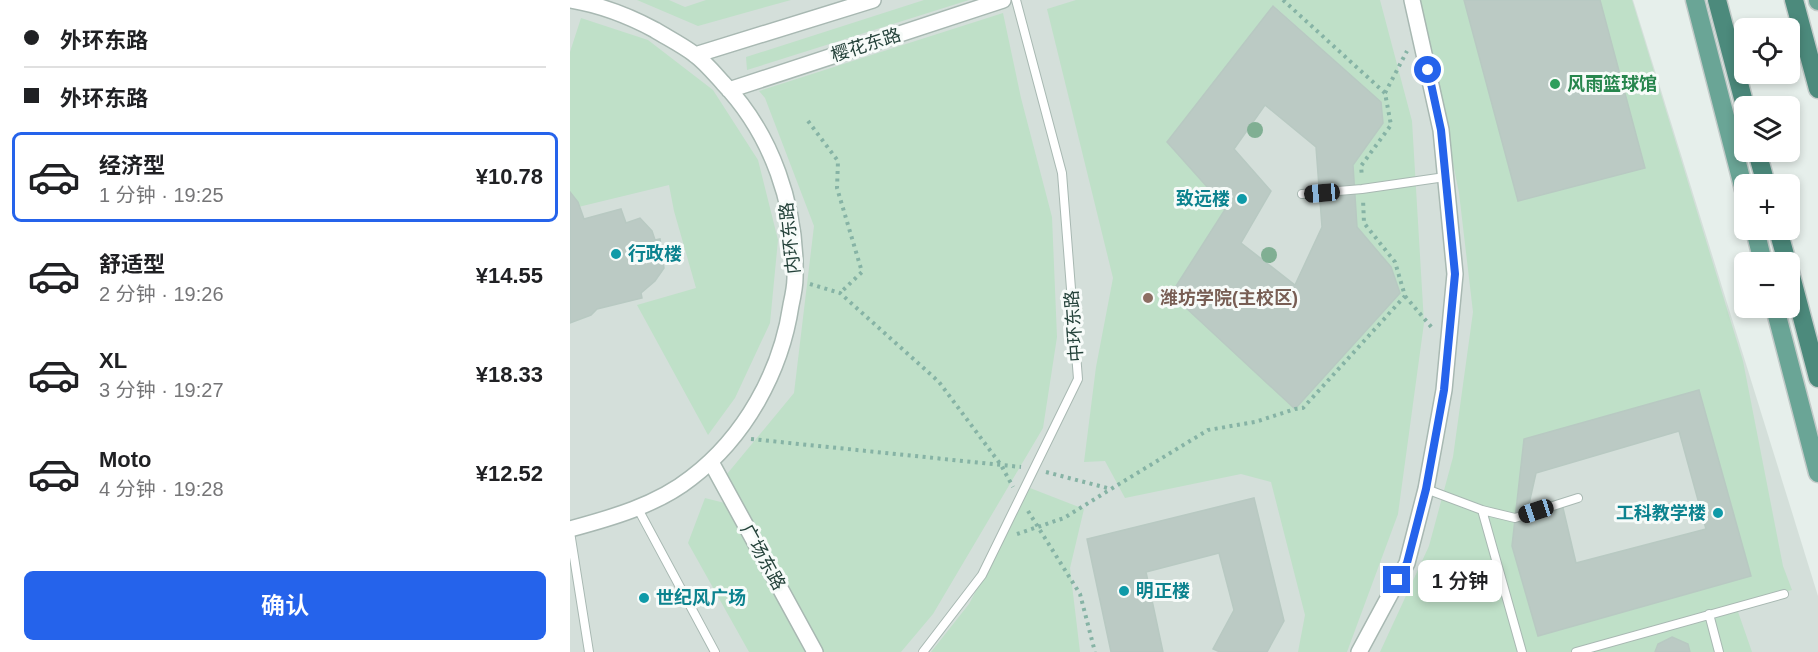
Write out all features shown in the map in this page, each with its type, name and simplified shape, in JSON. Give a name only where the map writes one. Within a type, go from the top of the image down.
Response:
[{"type":"highway","points":[[1717,0],[1742,96]]},
{"type":"highway","points":[[1794,0],[1818,89]]},
{"type":"highway","points":[[1800,310],[1818,378]]},
{"type":"main road","points":[[1695,0],[1740,174]]},
{"type":"main road","points":[[1778,318],[1818,473]]},
{"type":"street","name":"内环东路","points":[[570,0],[592,4],[628,16],[674,41],[695,55],[743,105],[772,157],[784,187],[793,235],[795,279],[789,322],[777,363],[757,403],[733,438],[711,462],[667,494],[638,507],[570,530]]},
{"type":"street","points":[[695,55],[873,0]]},
{"type":"street","name":"樱花东路","points":[[729,90],[1003,0]]},
{"type":"street","points":[[1359,652],[1407,563],[1426,489],[1444,390],[1455,274],[1441,130],[1412,0]]},
{"type":"street","name":"广场东路","points":[[711,462],[815,652]]},
{"type":"lane","name":"中环东路","points":[[923,652],[982,575],[1078,379],[1062,173],[1016,0]]},
{"type":"lane","points":[[1302,194],[1362,189],[1445,177]]},
{"type":"lane","points":[[1426,489],[1482,510],[1515,518],[1578,498]]},
{"type":"lane","points":[[638,507],[715,652]]},
{"type":"lane","points":[[1482,510],[1522,652]]},
{"type":"lane","points":[[570,530],[589,652]]},
{"type":"lane","points":[[1576,652],[1784,594]]},
{"type":"lane","points":[[1709,614],[1719,652]]},
{"type":"path","points":[[1385,93],[1419,30]]},
{"type":"path","points":[[808,121],[837,161],[837,188],[861,272],[840,293]]},
{"type":"path","points":[[795,279],[840,293],[939,382],[1001,465],[1019,498],[1080,594],[1095,652]]},
{"type":"path","points":[[1405,296],[1448,347]]},
{"type":"path","points":[[999,540],[1064,518],[1208,430],[1255,422],[1295,409]]},
{"type":"path","points":[[733,438],[1034,469],[1111,489]]},
{"type":"shaded area","name":"潍坊学院(主校区)","points":[[570,0],[1633,0],[1818,596],[1818,652],[570,652]]},
{"type":"green space","points":[[637,0],[669,0],[685,7],[706,0],[791,0],[698,26]]},
{"type":"green space","points":[[924,0],[969,0],[747,70],[746,57]]},
{"type":"green space","points":[[1076,0],[1380,0],[1412,121],[1424,323],[1398,514],[1347,652],[1298,652],[1305,615],[1271,482],[1241,474],[1125,498],[1105,461],[1084,462],[1096,367],[1113,278],[1047,9]],"holes":[[[1274,6],[1381,102],[1383,123],[1353,165],[1357,227],[1391,267],[1400,293],[1295,409],[1171,294],[1226,208],[1167,142]]]},
{"type":"green space","points":[[1420,0],[1464,0],[1518,201],[1644,168],[1600,0],[1632,0],[1743,361],[1783,566],[1792,590],[1736,606],[1752,652],[1690,652],[1672,637],[1658,644],[1655,652],[1380,652],[1429,546],[1453,457],[1473,312],[1459,193]],"holes":[[[1699,390],[1751,576],[1538,636],[1512,546],[1524,439]]]},
{"type":"green space","points":[[1003,13],[1021,98],[1052,217],[1057,337],[1043,428],[933,614],[901,652],[822,652],[727,474],[794,393],[814,226],[765,98],[759,91]]},
{"type":"green space","points":[[581,18],[648,40],[713,90],[758,160],[778,240],[770,323],[735,398],[708,435],[637,305],[696,288],[669,185],[570,209],[570,52]]},
{"type":"green space","points":[[1030,488],[1084,509],[1070,568],[1080,652],[931,652],[969,604]]},
{"type":"green space","points":[[705,498],[725,503],[805,652],[749,652],[688,543]]},
{"type":"building","name":"风雨篮球馆","points":[[1464,0],[1600,0],[1645,168],[1518,201]]},
{"type":"building","name":"致远楼","points":[[1273,6],[1381,102],[1383,123],[1353,165],[1357,227],[1391,267],[1400,293],[1295,409],[1171,294],[1226,208],[1167,142]],"holes":[[[1265,105],[1316,147],[1322,227],[1295,285],[1241,243],[1271,191],[1234,149]]]},
{"type":"building","name":"行政楼","points":[[570,192],[578,202],[584,219],[621,209],[626,223],[640,218],[652,231],[655,240],[660,239],[664,268],[655,281],[641,293],[642,298],[597,309],[591,315],[570,323]]},
{"type":"building","name":"工科教学楼","points":[[1699,390],[1751,576],[1538,636],[1512,546],[1524,439]],"holes":[[[1679,431],[1706,529],[1576,563],[1563,508],[1525,522],[1536,473]]]},
{"type":"building","name":"明正楼","points":[[1254,498],[1284,621],[1267,652],[1220,652],[1213,649],[1234,610],[1219,553],[1146,572],[1163,652],[1111,652],[1087,539]]},
{"type":"building","points":[[1672,637],[1688,644],[1690,652],[1655,652],[1658,644]]},
{"type":"place","name":"风雨篮球馆","points":[[1555,84]]},
{"type":"place","name":"致远楼","points":[[1242,199]]},
{"type":"place","name":"行政楼","points":[[616,254]]},
{"type":"place","name":"潍坊学院(主校区)","points":[[1148,298]]},
{"type":"place","name":"工科教学楼","points":[[1718,513]]},
{"type":"place","name":"明正楼","points":[[1124,591]]},
{"type":"place","name":"世纪风广场","points":[[644,598]]},
{"type":"route","points":[[1397,580],[1407,563],[1426,489],[1444,390],[1455,274],[1441,130],[1428,70]]}]
